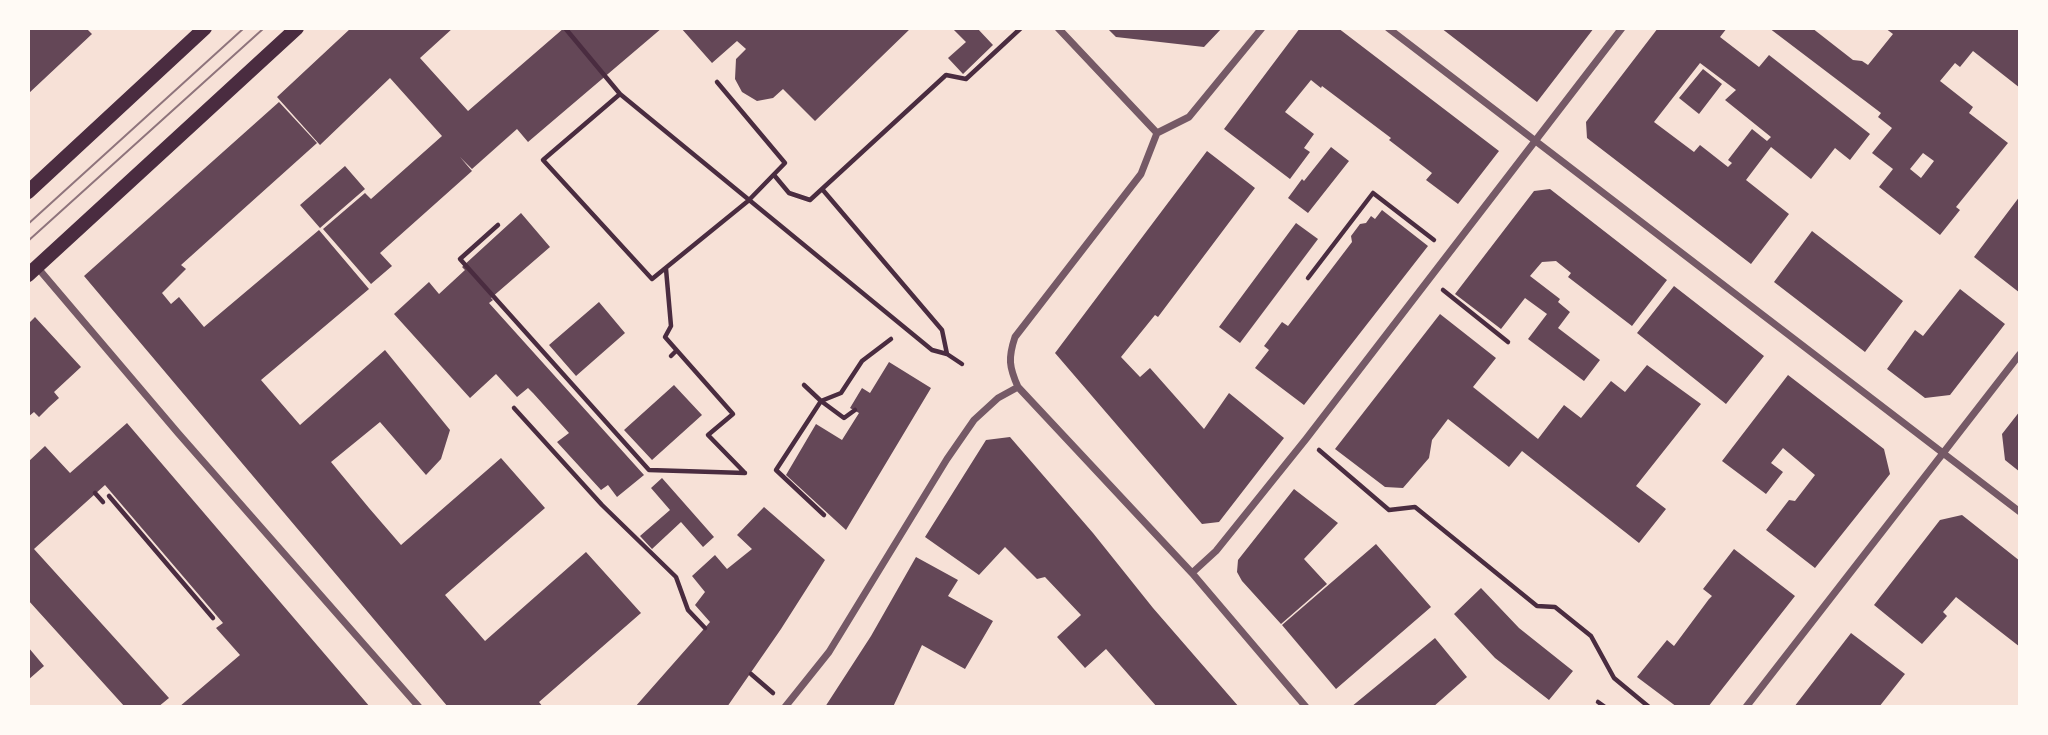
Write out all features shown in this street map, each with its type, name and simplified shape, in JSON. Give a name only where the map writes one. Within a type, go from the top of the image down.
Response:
[{"type":"main road","points":[[28,192],[205,28]]},
{"type":"main road","points":[[33,271],[297,28]]},
{"type":"street","points":[[1058,28],[1157,134]]},
{"type":"street","points":[[1262,28],[1189,117],[1157,134],[1141,174],[1015,337],[1010,369],[1018,387],[1192,573],[1306,707]]},
{"type":"street","points":[[1388,28],[2020,512]]},
{"type":"street","points":[[1192,573],[1216,551],[1306,439],[1622,28]]},
{"type":"street","points":[[33,271],[419,707]]},
{"type":"street","points":[[1746,707],[2020,354]]},
{"type":"street","points":[[786,706],[830,652],[947,459],[974,420],[998,398],[1018,387]]},
{"type":"path","points":[[565,28],[620,94],[932,351],[947,354],[962,364]]},
{"type":"path","points":[[774,175],[789,193],[810,200],[946,75],[966,79],[1021,28]]},
{"type":"path","points":[[620,94],[543,160],[652,279],[748,201],[785,163],[717,82]]},
{"type":"path","points":[[822,189],[942,331],[947,354]]},
{"type":"path","points":[[1308,278],[1373,193],[1449,251]]},
{"type":"path","points":[[498,225],[460,259],[649,470],[745,473],[708,435],[733,414],[665,337],[671,326],[666,268]]},
{"type":"path","points":[[1453,299],[1508,342]]},
{"type":"path","points":[[824,515],[776,470],[821,401],[841,393],[862,361],[891,340]]},
{"type":"path","points":[[671,356],[676,351]]},
{"type":"path","points":[[804,385],[844,418],[855,410]]},
{"type":"path","points":[[514,408],[602,505],[677,577],[688,610],[705,628]]},
{"type":"path","points":[[1306,439],[1389,510],[1415,507],[1536,606],[1555,607],[1591,636],[1614,678],[1649,707]]},
{"type":"path","points":[[95,493],[103,502]]},
{"type":"path","points":[[109,496],[213,618]]},
{"type":"path","points":[[751,674],[786,706]]},
{"type":"path","points":[[1598,702],[1605,707]]},
{"type":"building","points":[[28,28],[86,28],[92,34],[28,94]]},
{"type":"building","points":[[351,28],[453,28],[420,58],[468,111],[564,28],[662,28],[528,142],[517,129],[472,169],[460,157],[472,171],[380,253],[392,266],[371,284],[323,229],[365,193],[371,199],[442,136],[390,78],[320,145],[277,97]]},
{"type":"building","points":[[681,28],[911,28],[815,121],[783,89],[773,98],[757,101],[742,92],[735,79],[736,59],[746,49],[737,41],[712,63]]},
{"type":"building","points":[[952,28],[977,28],[993,45],[963,74],[948,58],[966,42]]},
{"type":"building","points":[[1107,28],[1222,28],[1204,47],[1116,37]]},
{"type":"building","points":[[1300,28],[1338,28],[1499,151],[1458,204],[1426,180],[1432,173],[1389,140],[1391,138],[1311,80],[1285,112],[1314,134],[1304,148],[1310,152],[1290,179],[1224,129]]},
{"type":"building","points":[[1441,28],[1524,30],[1594,28],[1537,102]]},
{"type":"building","points":[[1658,28],[1727,28],[1720,37],[1759,67],[1769,55],[1870,134],[1850,160],[1835,148],[1811,179],[1771,147],[1746,180],[1789,214],[1751,264],[1587,138],[1586,122]],"holes":[[[1700,63],[1736,90],[1725,100],[1771,137],[1767,141],[1752,129],[1728,160],[1732,163],[1728,167],[1700,145],[1694,152],[1654,122]]]},
{"type":"building","points":[[1769,28],[1812,28],[1853,60],[1868,65],[1893,34],[1885,28],[2020,28],[2020,88],[1973,51],[1960,67],[1955,63],[1940,81],[1973,107],[1969,113],[2008,143],[1956,207],[1960,210],[1940,235],[1879,187],[1893,169],[1872,153],[1892,128],[1878,117],[1881,113]],"holes":[[[1923,153],[1934,161],[1921,178],[1910,169]]]},
{"type":"building","points":[[1703,69],[1722,84],[1699,114],[1679,98]]},
{"type":"building","points":[[279,102],[317,143],[181,265],[186,269],[162,293],[171,304],[179,297],[204,327],[319,230],[369,289],[261,380],[300,425],[385,350],[450,430],[441,459],[426,475],[380,422],[331,462],[401,545],[501,458],[545,508],[445,595],[485,641],[586,552],[641,613],[539,702],[543,707],[448,707],[84,276]]},
{"type":"building","points":[[1331,147],[1349,161],[1308,213],[1288,198]]},
{"type":"building","points":[[1207,151],[1255,188],[1158,317],[1155,315],[1121,357],[1140,377],[1150,368],[1204,429],[1229,393],[1284,438],[1219,522],[1202,524],[1055,353]]},
{"type":"building","points":[[345,166],[365,189],[320,228],[300,205]]},
{"type":"building","points":[[1550,189],[1667,280],[1632,326],[1568,277],[1571,273],[1556,261],[1542,262],[1530,276],[1560,299],[1558,302],[1570,312],[1558,328],[1600,360],[1584,381],[1528,339],[1547,314],[1525,298],[1501,329],[1455,294],[1534,191]]},
{"type":"building","points":[[2020,196],[2020,293],[1974,257]]},
{"type":"building","points":[[1382,210],[1428,246],[1304,405],[1255,368],[1269,350],[1264,346],[1282,322],[1288,326],[1352,242],[1351,236],[1360,224],[1366,223],[1371,216],[1375,219]]},
{"type":"building","points":[[521,213],[550,247],[491,298],[493,300],[489,303],[644,475],[617,497],[608,485],[601,490],[557,442],[569,433],[528,388],[517,397],[496,374],[470,398],[394,314],[429,282],[439,294],[465,270],[462,267]]},
{"type":"building","points":[[1296,223],[1318,239],[1240,343],[1219,327]]},
{"type":"building","points":[[1812,231],[1903,301],[1865,352],[1774,282]]},
{"type":"building","points":[[1674,286],[1764,356],[1726,404],[1637,333]]},
{"type":"building","points":[[1960,289],[2005,324],[1950,395],[1925,398],[1887,369],[1915,330],[1923,336]]},
{"type":"building","points":[[599,302],[625,333],[576,376],[549,345]]},
{"type":"building","points":[[1440,314],[1496,358],[1473,387],[1538,439],[1564,405],[1581,418],[1611,381],[1625,392],[1647,365],[1701,404],[1636,486],[1666,509],[1639,543],[1522,451],[1509,467],[1448,419],[1432,440],[1429,458],[1403,488],[1385,487],[1335,449]]},
{"type":"building","points":[[35,317],[81,367],[54,392],[59,398],[39,417],[34,412],[28,417],[28,324]]},
{"type":"building","points":[[889,362],[931,388],[846,530],[786,475],[816,424],[842,440],[859,413],[850,408],[862,388],[870,393]]},
{"type":"building","points":[[1788,375],[1884,449],[1890,474],[1815,568],[1766,530],[1789,500],[1795,501],[1815,475],[1783,448],[1771,463],[1783,472],[1766,494],[1722,461]]},
{"type":"building","points":[[674,385],[702,415],[652,460],[624,430]]},
{"type":"building","points":[[2020,411],[2020,472],[2005,460],[2002,434]]},
{"type":"building","points":[[127,423],[370,707],[179,707],[240,655],[216,628],[223,623],[105,485],[34,549],[169,698],[158,707],[125,707],[28,600],[28,462],[45,446],[70,473]]},
{"type":"building","points":[[1010,437],[1239,707],[1157,707],[1106,649],[1085,668],[1057,637],[1081,615],[1045,577],[1037,579],[1005,547],[979,575],[925,537],[986,440]]},
{"type":"building","points":[[662,478],[714,537],[703,547],[681,522],[652,549],[640,536],[670,510],[651,488]]},
{"type":"building","points":[[1294,489],[1338,523],[1304,559],[1327,584],[1281,624],[1242,581],[1237,572],[1238,560]]},
{"type":"building","points":[[764,507],[825,560],[781,629],[727,707],[635,707],[710,622],[695,605],[705,592],[692,576],[715,555],[727,569],[752,549],[737,535]]},
{"type":"building","points":[[1962,515],[2020,561],[2020,647],[1956,597],[1943,612],[1947,616],[1922,644],[1874,605],[1940,520]]},
{"type":"building","points":[[1376,544],[1431,607],[1336,689],[1282,625]]},
{"type":"building","points":[[1734,549],[1795,596],[1708,707],[1677,707],[1637,677],[1667,640],[1674,646],[1712,596],[1703,589]]},
{"type":"building","points":[[916,557],[958,580],[948,596],[993,621],[965,669],[922,645],[893,707],[825,707],[871,636]]},
{"type":"building","points":[[1481,588],[1519,628],[1573,671],[1549,700],[1495,658],[1454,614]]},
{"type":"building","points":[[1851,633],[1905,674],[1879,707],[1794,707]]},
{"type":"building","points":[[1435,638],[1467,677],[1433,707],[1351,707]]},
{"type":"building","points":[[28,647],[44,666],[28,680]]},
{"type":"tram line","points":[[28,224],[244,28]]},
{"type":"tram line","points":[[28,241],[264,28]]}]
